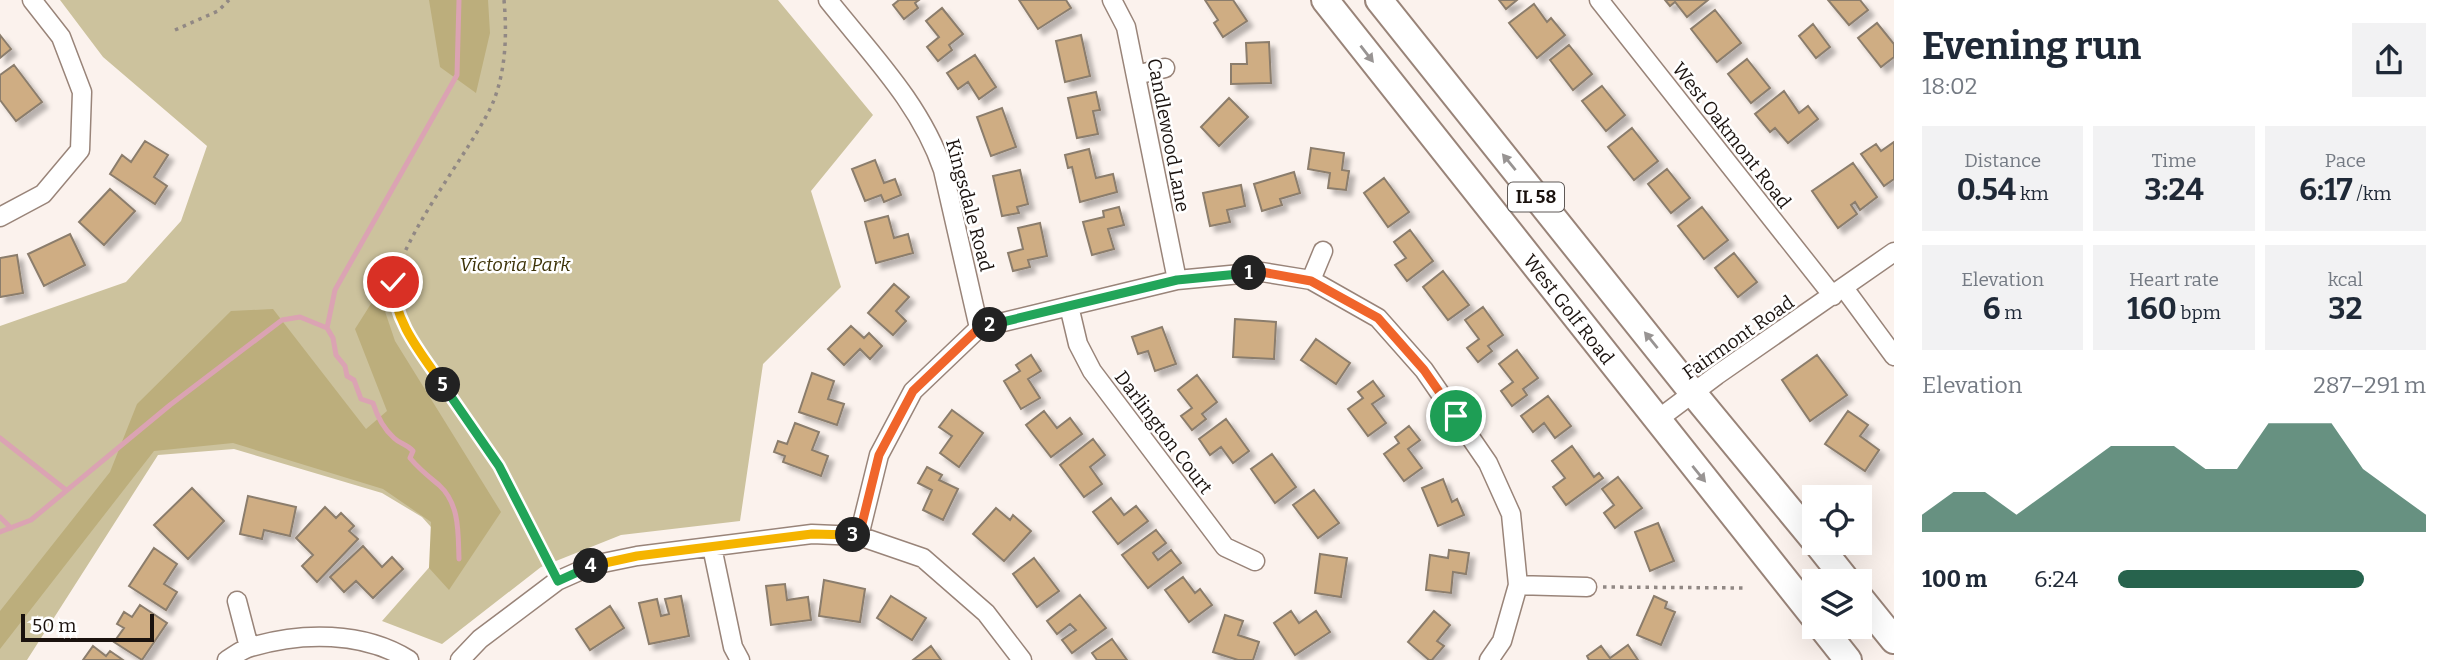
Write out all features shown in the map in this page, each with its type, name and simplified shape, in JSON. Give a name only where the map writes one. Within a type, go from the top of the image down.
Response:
[{"type":"main road","name":"West Golf Road","points":[[1325,0],[1802,602]]},
{"type":"main road","name":"IL 58","points":[[1379,0],[1802,526]]},
{"type":"main road","name":"IL 58","points":[[1826,555],[1837,569]]},
{"type":"main road","points":[[1872,613],[1894,640]]},
{"type":"main road","points":[[1831,639],[1848,660]]},
{"type":"street","points":[[0,217],[43,194],[80,150],[82,92],[61,37],[32,0]]},
{"type":"street","name":"Kingsdale Road","points":[[828,0],[902,94],[936,149],[979,328]]},
{"type":"street","name":"Candlewood Lane","points":[[1112,0],[1126,27],[1177,280]]},
{"type":"street","name":"West Oakmont Road","points":[[1599,0],[1839,292]]},
{"type":"street","points":[[1136,75],[1165,68]]},
{"type":"street","points":[[1311,281],[1322,251]]},
{"type":"street","name":"Fairmont Road","points":[[1657,421],[1894,252]]},
{"type":"street","points":[[859,536],[879,455],[913,391],[979,328],[1177,280],[1262,272],[1311,281],[1378,318],[1424,370],[1488,463],[1511,514],[1518,585],[1502,641],[1489,660]]},
{"type":"street","points":[[1839,292],[1894,356]]},
{"type":"street","name":"Darlington Court","points":[[1069,306],[1079,344],[1104,390],[1225,547],[1255,561]]},
{"type":"street","points":[[460,660],[480,639],[558,581],[609,561],[812,534],[859,536],[923,558],[986,613],[1022,660]]},
{"type":"street","points":[[712,547],[733,647],[740,660]]},
{"type":"street","points":[[1518,585],[1587,587]]},
{"type":"street","points":[[237,601],[249,647]]},
{"type":"street","points":[[227,660],[249,647],[314,636],[336,636],[384,649],[409,660]]},
{"type":"path","points":[[175,30],[218,11],[229,0]]},
{"type":"path","points":[[504,0],[505,45],[502,75],[494,101],[410,241],[393,282],[393,299],[399,318],[415,344],[499,466],[558,581]]},
{"type":"path","points":[[1587,587],[1745,588]]},
{"type":"green space","name":"Victoria Park","points":[[60,0],[778,0],[873,115],[811,191],[841,287],[763,364],[740,521],[621,535],[541,567],[442,644],[382,621],[448,546],[422,517],[382,493],[234,449],[158,455],[27,660],[0,660],[0,326],[126,282],[181,221],[207,146],[103,57]]},
{"type":"shaded area","points":[[429,0],[488,0],[490,33],[476,93],[440,67]]},
{"type":"shaded area","points":[[372,273],[395,341],[501,512],[449,590],[429,568],[431,522],[383,489],[233,443],[154,451],[0,649],[0,611],[110,472],[137,404],[231,311],[273,309],[366,429],[387,411],[355,329],[374,299]]},
{"type":"building","points":[[899,0],[919,0],[915,3],[918,8],[904,19],[893,5]]},
{"type":"building","points":[[1019,0],[1066,0],[1071,8],[1038,29]]},
{"type":"building","points":[[1205,0],[1233,0],[1247,21],[1223,37],[1214,23],[1218,20]]},
{"type":"building","points":[[1499,0],[1517,0],[1506,9]]},
{"type":"building","points":[[1665,0],[1708,0],[1687,17],[1675,2],[1670,6]]},
{"type":"building","points":[[1828,0],[1860,0],[1868,10],[1849,25]]},
{"type":"building","points":[[1534,4],[1547,22],[1551,18],[1565,35],[1537,58],[1509,23]]},
{"type":"building","points":[[942,8],[963,34],[949,45],[952,50],[938,61],[927,47],[939,37],[926,21]]},
{"type":"building","points":[[1715,10],[1741,43],[1717,62],[1691,29]]},
{"type":"building","points":[[1877,23],[1894,44],[1894,57],[1881,67],[1858,38]]},
{"type":"building","points":[[1813,24],[1830,47],[1816,58],[1799,36]]},
{"type":"building","points":[[0,35],[11,49],[0,58]]},
{"type":"building","points":[[1081,35],[1090,76],[1065,82],[1056,41]]},
{"type":"building","points":[[1269,42],[1271,83],[1231,84],[1231,64],[1247,64],[1246,43]]},
{"type":"building","points":[[1569,45],[1592,74],[1573,90],[1550,60]]},
{"type":"building","points":[[975,55],[996,87],[979,99],[968,82],[958,89],[947,73]]},
{"type":"building","points":[[1747,59],[1770,88],[1751,103],[1728,74]]},
{"type":"building","points":[[14,65],[42,102],[16,121],[0,100],[0,75]]},
{"type":"building","points":[[1602,86],[1625,115],[1606,131],[1582,101]]},
{"type":"building","points":[[1784,91],[1799,113],[1808,106],[1818,119],[1788,143],[1775,128],[1770,132],[1755,114]]},
{"type":"building","points":[[1096,92],[1100,110],[1093,111],[1098,134],[1077,138],[1068,98]]},
{"type":"building","points":[[1229,98],[1248,117],[1219,146],[1201,127]]},
{"type":"building","points":[[1002,108],[1016,147],[991,156],[977,117]]},
{"type":"building","points":[[1632,128],[1658,161],[1634,180],[1608,147]]},
{"type":"building","points":[[145,141],[168,155],[154,177],[167,186],[155,204],[110,174],[122,155],[131,162]]},
{"type":"building","points":[[1894,142],[1894,179],[1884,186],[1861,154],[1876,144],[1881,151]]},
{"type":"building","points":[[1311,148],[1344,153],[1342,170],[1349,171],[1346,190],[1328,188],[1330,173],[1308,169]]},
{"type":"building","points":[[1089,149],[1096,178],[1113,174],[1117,192],[1080,202],[1072,167],[1068,168],[1065,155]]},
{"type":"building","points":[[875,160],[884,183],[895,179],[901,195],[884,202],[881,195],[865,201],[852,169]]},
{"type":"building","points":[[1853,163],[1877,197],[1860,210],[1855,202],[1851,205],[1857,214],[1838,228],[1812,191]]},
{"type":"building","points":[[1667,169],[1690,198],[1671,213],[1648,184]]},
{"type":"building","points":[[1020,170],[1028,204],[1017,207],[1019,213],[1002,216],[993,176]]},
{"type":"building","points":[[1294,172],[1300,193],[1280,199],[1282,205],[1262,211],[1254,184]]},
{"type":"building","points":[[1384,178],[1409,212],[1388,227],[1364,193]]},
{"type":"building","points":[[1241,185],[1245,206],[1227,210],[1230,222],[1210,226],[1203,193]]},
{"type":"building","points":[[110,189],[135,211],[104,245],[79,222]]},
{"type":"building","points":[[1119,207],[1124,225],[1108,229],[1114,249],[1092,255],[1083,222],[1104,217],[1103,211]]},
{"type":"building","points":[[1702,207],[1728,240],[1704,259],[1678,226]]},
{"type":"building","points":[[888,216],[894,238],[908,234],[913,253],[876,263],[865,222]]},
{"type":"building","points":[[1040,223],[1047,256],[1028,260],[1030,267],[1013,271],[1008,253],[1023,249],[1018,228]]},
{"type":"building","points":[[1410,230],[1433,261],[1407,281],[1395,265],[1406,258],[1394,242]]},
{"type":"building","points":[[70,234],[85,265],[44,286],[28,254]]},
{"type":"building","points":[[1734,253],[1757,282],[1738,297],[1715,268]]},
{"type":"building","points":[[17,255],[23,293],[0,297],[0,258]]},
{"type":"building","points":[[1443,271],[1469,305],[1448,320],[1423,287]]},
{"type":"building","points":[[894,284],[909,297],[896,311],[906,321],[893,335],[868,313]]},
{"type":"building","points":[[1483,307],[1503,335],[1488,346],[1492,351],[1478,362],[1467,348],[1479,339],[1465,320]]},
{"type":"building","points":[[1235,319],[1276,322],[1274,359],[1233,357]]},
{"type":"building","points":[[851,326],[864,338],[869,333],[882,346],[870,359],[860,349],[844,365],[828,349]]},
{"type":"building","points":[[1162,327],[1176,364],[1155,371],[1148,351],[1138,354],[1132,337]]},
{"type":"building","points":[[1316,339],[1350,363],[1336,384],[1301,360]]},
{"type":"building","points":[[1517,350],[1538,378],[1523,389],[1527,395],[1512,406],[1501,391],[1513,382],[1499,364]]},
{"type":"building","points":[[1031,355],[1041,371],[1028,379],[1040,398],[1021,409],[1004,381],[1020,371],[1016,365]]},
{"type":"building","points":[[1817,355],[1847,395],[1810,421],[1782,380]]},
{"type":"building","points":[[812,373],[834,381],[828,399],[844,404],[837,425],[799,412]]},
{"type":"building","points":[[1197,375],[1217,402],[1202,414],[1206,419],[1192,430],[1181,416],[1192,408],[1178,390]]},
{"type":"building","points":[[1373,381],[1384,396],[1372,404],[1386,423],[1368,436],[1348,409],[1363,398],[1358,392]]},
{"type":"building","points":[[1548,396],[1571,426],[1555,438],[1544,423],[1533,432],[1521,416]]},
{"type":"building","points":[[952,410],[983,433],[959,467],[940,453],[952,436],[939,427]]},
{"type":"building","points":[[1044,411],[1057,428],[1070,418],[1082,434],[1051,457],[1026,425]]},
{"type":"building","points":[[1848,411],[1868,425],[1860,436],[1879,450],[1865,471],[1825,444]]},
{"type":"building","points":[[1226,419],[1249,451],[1233,463],[1221,447],[1210,455],[1199,439]]},
{"type":"building","points":[[795,423],[819,432],[812,450],[828,456],[821,476],[783,462],[785,456],[774,452],[778,441],[787,444]]},
{"type":"building","points":[[1409,426],[1420,440],[1408,449],[1422,468],[1404,481],[1384,454],[1399,443],[1395,437]]},
{"type":"building","points":[[1093,439],[1105,455],[1090,467],[1102,484],[1084,497],[1060,465]]},
{"type":"building","points":[[1572,446],[1594,477],[1599,473],[1603,478],[1566,505],[1553,487],[1565,478],[1552,461]]},
{"type":"building","points":[[1272,454],[1296,487],[1275,503],[1251,469]]},
{"type":"building","points":[[927,467],[942,475],[939,480],[958,489],[943,520],[923,510],[932,490],[918,483]]},
{"type":"building","points":[[1618,477],[1642,508],[1615,528],[1604,513],[1614,505],[1602,489]]},
{"type":"building","points":[[1443,479],[1452,502],[1457,499],[1464,515],[1438,526],[1422,488]]},
{"type":"building","points":[[192,488],[224,521],[188,559],[154,525]]},
{"type":"building","points":[[1314,490],[1339,523],[1318,538],[1293,505]]},
{"type":"building","points":[[248,496],[296,507],[290,536],[264,530],[262,539],[240,534]]},
{"type":"building","points":[[1111,498],[1124,515],[1136,506],[1148,521],[1118,544],[1093,512]]},
{"type":"building","points":[[325,507],[336,518],[341,513],[354,526],[349,531],[358,539],[317,582],[302,566],[313,555],[296,538]]},
{"type":"building","points":[[996,508],[1010,520],[1013,515],[1031,531],[1004,561],[973,534]]},
{"type":"building","points":[[1658,523],[1674,561],[1650,571],[1635,532]]},
{"type":"building","points":[[1156,530],[1166,543],[1153,553],[1158,560],[1171,550],[1181,563],[1148,588],[1122,555]]},
{"type":"building","points":[[363,546],[382,567],[392,557],[403,569],[373,598],[356,581],[344,592],[330,577]]},
{"type":"building","points":[[154,548],[177,564],[164,584],[177,592],[166,610],[129,586]]},
{"type":"building","points":[[1449,550],[1469,553],[1466,574],[1453,572],[1451,593],[1426,590],[1430,555],[1448,558]]},
{"type":"building","points":[[1320,554],[1347,558],[1341,597],[1315,593]]},
{"type":"building","points":[[1034,558],[1059,591],[1037,607],[1013,574]]},
{"type":"building","points":[[1183,577],[1195,593],[1200,589],[1212,605],[1189,622],[1165,590]]},
{"type":"building","points":[[824,580],[865,589],[860,622],[819,616]]},
{"type":"building","points":[[785,584],[787,600],[808,597],[811,620],[771,625],[766,586]]},
{"type":"building","points":[[1080,595],[1106,628],[1072,653],[1062,640],[1076,630],[1070,624],[1057,634],[1047,621]]},
{"type":"building","points":[[681,596],[689,636],[649,644],[639,603],[657,599],[661,616],[669,614],[665,599]]},
{"type":"building","points":[[891,596],[926,618],[912,640],[877,618]]},
{"type":"building","points":[[1654,596],[1667,602],[1665,608],[1675,612],[1661,645],[1637,635]]},
{"type":"building","points":[[140,605],[167,623],[142,660],[114,642],[124,628],[117,624],[124,612],[132,617]]},
{"type":"building","points":[[610,606],[624,628],[590,650],[576,629]]},
{"type":"building","points":[[1291,611],[1299,623],[1316,611],[1330,632],[1295,655],[1274,623]]},
{"type":"building","points":[[1434,611],[1450,625],[1437,641],[1444,646],[1429,660],[1408,642]]},
{"type":"building","points":[[1225,615],[1243,621],[1238,635],[1259,642],[1253,660],[1238,660],[1213,652]]},
{"type":"building","points":[[1112,639],[1127,660],[1097,660],[1092,653]]},
{"type":"building","points":[[1628,645],[1638,660],[1589,660],[1587,656],[1601,646],[1610,658]]},
{"type":"building","points":[[93,646],[106,656],[110,651],[123,660],[83,660]]},
{"type":"building","points":[[931,646],[941,660],[913,660]]},
{"type":"waterway","points":[[327,328],[335,290],[457,75],[459,0]]},
{"type":"waterway","points":[[0,532],[31,520],[170,405],[282,320],[300,317],[327,328],[333,338],[336,355],[345,366],[347,376],[354,380],[361,399],[373,403],[387,431],[413,451],[410,458],[446,493],[456,519],[459,559]]},
{"type":"waterway","points":[[0,438],[66,490]]},
{"type":"waterway","points":[[0,517],[11,528]]},
{"type":"route","points":[[393,282],[393,299],[399,318],[499,466],[558,581],[593,565],[637,556],[812,534],[859,536],[879,455],[913,391],[979,328],[1177,280],[1262,272],[1311,281],[1378,318],[1424,370],[1456,416]]}]
